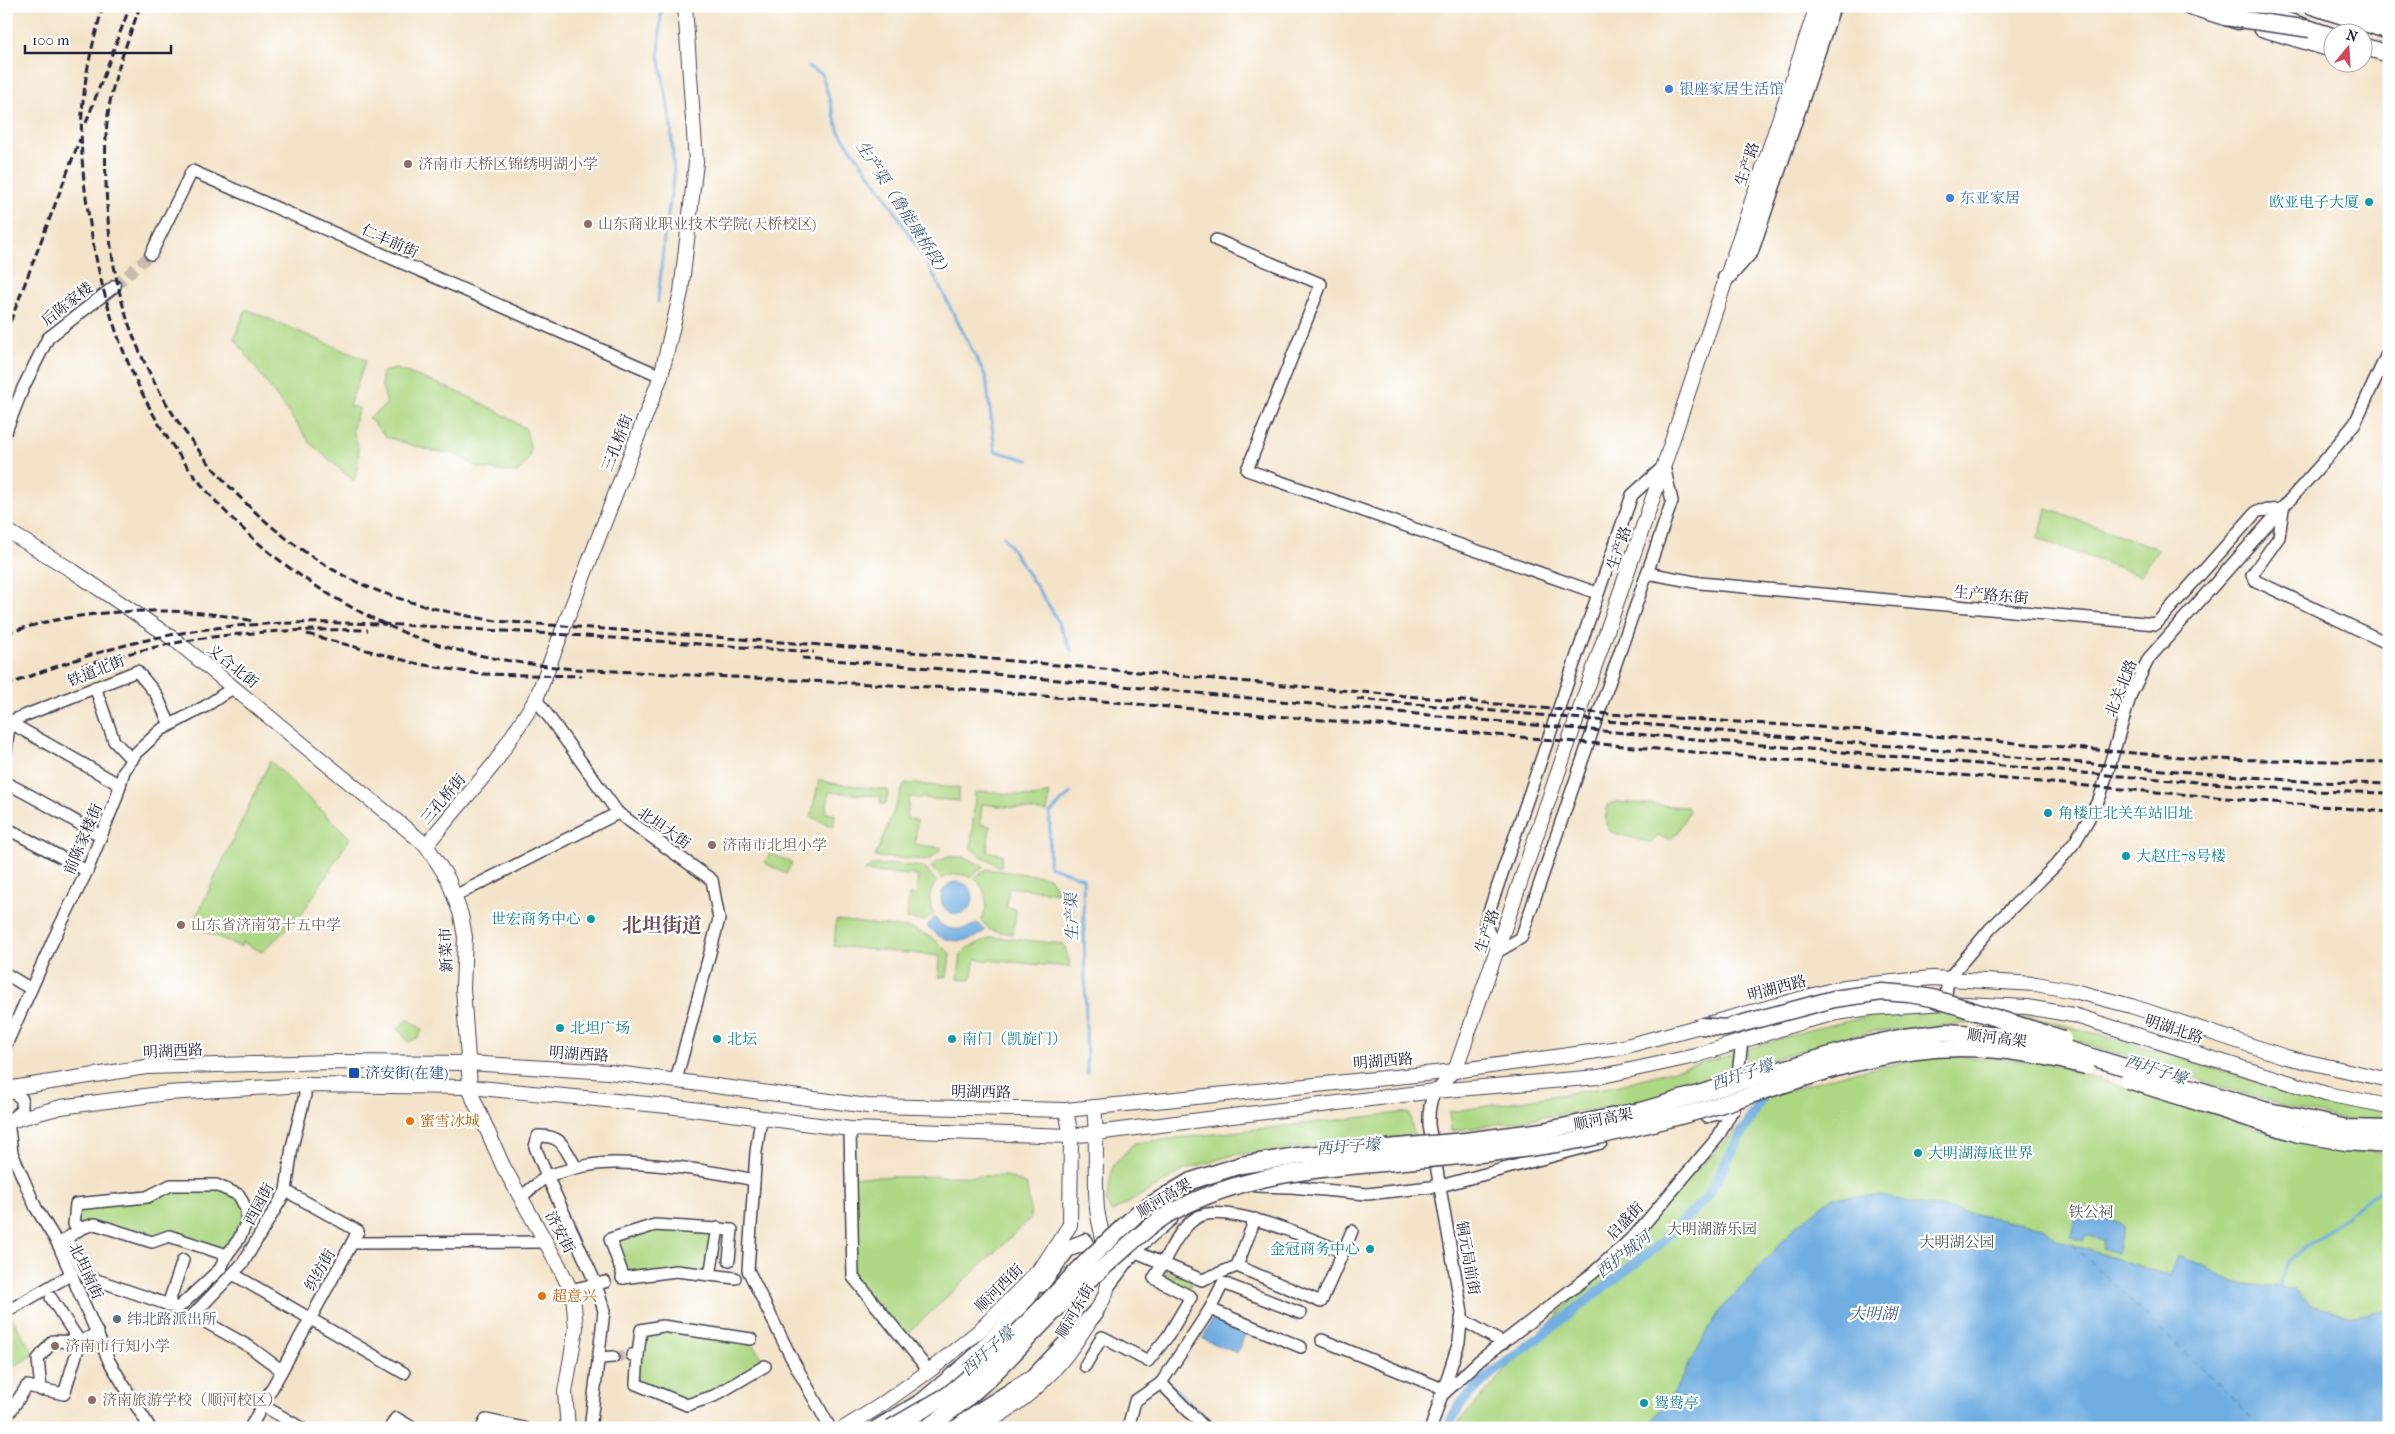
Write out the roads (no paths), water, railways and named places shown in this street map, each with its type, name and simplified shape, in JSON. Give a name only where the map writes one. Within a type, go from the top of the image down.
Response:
[{"type":"highway","points":[[1726,278],[1750,251],[1832,6]]},
{"type":"highway","points":[[2190,6],[2310,29]]},
{"type":"highway","points":[[2241,6],[2322,33]]},
{"type":"highway","points":[[2376,6],[2389,10]]},
{"type":"highway","points":[[2318,8],[2389,31]]},
{"type":"highway","points":[[2223,12],[2322,45]]},
{"type":"highway","points":[[2372,49],[2389,54]]},
{"type":"highway","points":[[2372,61],[2389,66]]},
{"type":"highway","points":[[1701,1026],[1725,1028],[1853,995],[1882,992],[1909,994],[1932,998],[2264,1102],[2300,1118]]},
{"type":"highway","name":"顺河高架","points":[[891,1428],[948,1395],[996,1355],[1092,1256],[1139,1212],[1191,1181],[1241,1165],[1297,1156],[1465,1141],[1543,1131],[1644,1110],[1858,1047],[1904,1037],[1947,1032],[2003,1036],[2056,1046],[2264,1110],[2347,1128],[2389,1130]]},
{"type":"highway","name":"顺河高架","points":[[926,1428],[943,1417],[982,1385],[1074,1292],[1137,1236],[1172,1212],[1214,1192],[1290,1172],[1487,1154],[1582,1139],[1656,1123],[1859,1062],[1915,1051],[1947,1048],[1988,1048],[2037,1054],[2092,1068],[2299,1134],[2346,1142],[2389,1145]]},
{"type":"highway","points":[[878,1428],[923,1401],[971,1361],[1024,1306],[1068,1249],[1085,1242]]},
{"type":"highway","points":[[1024,1306],[1042,1267]]},
{"type":"highway","points":[[953,1428],[1034,1376],[1095,1313]]},
{"type":"main road","name":"三孔桥街","points":[[426,845],[494,764],[536,699],[661,376],[681,292],[696,162],[685,6]]},
{"type":"main road","name":"生产路","points":[[1455,1071],[1664,466],[1817,6]]},
{"type":"main road","points":[[2350,6],[2389,18]]},
{"type":"main road","points":[[2223,12],[2322,39]]},
{"type":"main road","points":[[2372,56],[2389,62]]},
{"type":"main road","name":"义合北街","points":[[6,530],[137,613],[175,640],[426,845]]},
{"type":"main road","name":"新菜市","points":[[426,845],[438,861],[455,896],[464,937],[464,988],[468,1062]]},
{"type":"main road","name":"明湖西路","points":[[6,1091],[146,1068],[331,1062],[468,1062],[608,1072],[868,1106],[1066,1110],[1455,1071],[1619,1048],[1844,987],[1932,978],[1948,979]]},
{"type":"main road","name":"明湖北路","points":[[1948,979],[2036,984],[2074,991],[2130,1006],[2286,1057],[2389,1080]]},
{"type":"main road","points":[[7,1122],[61,1108],[167,1094],[305,1085],[470,1087],[668,1106],[850,1129],[1071,1136],[1434,1091],[1598,1077],[1695,1056],[1805,1021],[1837,1013],[1870,1008],[1945,1003]]},
{"type":"main road","name":"明湖北路","points":[[1945,1003],[2027,1006],[2073,1015],[2326,1094],[2389,1106]]},
{"type":"main road","name":"济安街","points":[[468,1062],[470,1087],[476,1107],[492,1144],[546,1242],[570,1290],[575,1306],[576,1328],[565,1392],[568,1428]]},
{"type":"main road","name":"顺河东街","points":[[978,1428],[997,1423],[1053,1373],[1095,1313],[1107,1289],[1108,1271],[1097,1209],[1097,1132],[1094,1107]]},
{"type":"main road","name":"顺河西街","points":[[844,1428],[929,1371],[979,1331],[1042,1267],[1056,1247],[1070,1225],[1071,1136],[1066,1110]]},
{"type":"main road","points":[[1056,1247],[1085,1242],[1098,1249],[1108,1271]]},
{"type":"street","name":"仁丰前街","points":[[151,254],[192,171],[661,376]]},
{"type":"street","points":[[1216,240],[1321,284],[1247,470],[1597,593]]},
{"type":"street","name":"后陈家楼","points":[[6,431],[23,388],[48,338],[115,286]]},
{"type":"street","name":"北关北路","points":[[1948,979],[1990,929],[2035,887],[2075,842],[2100,797],[2131,694],[2149,658],[2326,460],[2354,423],[2389,350]]},
{"type":"street","points":[[1664,466],[1672,501],[1647,574],[1521,938],[1497,952],[1486,923],[1597,593],[1632,495],[1664,466]]},
{"type":"street","points":[[2283,509],[2279,537],[2252,575],[2256,581],[2389,644]]},
{"type":"street","name":"生产路东街","points":[[1647,574],[1700,583],[2156,624],[2257,511],[2283,509]]},
{"type":"street","name":"铁道北街","points":[[7,722],[136,671],[156,694],[170,725]]},
{"type":"street","points":[[94,687],[114,741],[132,760]]},
{"type":"street","name":"前陈家楼街","points":[[6,1045],[87,871],[124,771],[160,730],[234,687]]},
{"type":"street","name":"北坦大街","points":[[536,699],[618,814],[712,880],[719,919],[676,1080]]},
{"type":"street","points":[[6,752],[7,722],[120,785]]},
{"type":"street","points":[[6,783],[44,801],[51,808],[101,836]]},
{"type":"street","points":[[455,896],[618,814]]},
{"type":"street","points":[[6,828],[87,871]]},
{"type":"street","points":[[6,974],[31,989]]},
{"type":"street","points":[[1945,1003],[1948,979]]},
{"type":"street","name":"启盛街","points":[[1442,1393],[1480,1360],[1593,1273],[1635,1235],[1718,1137],[1734,1110],[1742,1042]]},
{"type":"street","name":"生产路","points":[[1434,1091],[1455,1071]]},
{"type":"street","name":"西园街","points":[[281,1370],[250,1347],[193,1316],[243,1263],[286,1191],[292,1147],[305,1095],[305,1085]]},
{"type":"street","points":[[6,1091],[14,1093],[22,1099],[22,1110],[7,1122]]},
{"type":"street","name":"铜元局前街","points":[[1431,1428],[1459,1342],[1462,1319],[1429,1125],[1429,1108],[1434,1091]]},
{"type":"street","points":[[1107,1289],[1136,1252],[1178,1215],[1219,1196],[1263,1185],[1367,1194],[1440,1186],[1734,1110]]},
{"type":"street","points":[[761,1119],[754,1180],[748,1270],[790,1355],[830,1428]]},
{"type":"street","name":"北坦南街","points":[[7,1122],[11,1163],[36,1208],[62,1242],[72,1274],[109,1362],[150,1428]]},
{"type":"street","points":[[850,1129],[853,1277],[929,1371]]},
{"type":"street","points":[[576,1167],[559,1141],[551,1135],[538,1136],[535,1147],[547,1176],[600,1283],[604,1312],[591,1421]]},
{"type":"street","points":[[522,1196],[547,1176],[576,1167],[617,1163],[724,1174],[754,1180]]},
{"type":"street","points":[[117,1224],[96,1216],[82,1228],[62,1242],[85,1276],[178,1308],[220,1270],[227,1255],[239,1239],[247,1221],[246,1209],[239,1195],[216,1185],[171,1186],[147,1197],[76,1204],[74,1224],[82,1228],[95,1224],[152,1242],[168,1236],[227,1255]]},
{"type":"street","points":[[286,1191],[358,1231],[352,1243]]},
{"type":"street","points":[[1191,1297],[1154,1278],[1182,1232],[1196,1218],[1213,1213],[1255,1219],[1343,1252]]},
{"type":"street","points":[[1085,1366],[1102,1337],[1148,1362],[1168,1336],[1202,1280],[1236,1266],[1245,1249],[1255,1219]]},
{"type":"street","points":[[729,1260],[732,1230],[655,1225],[610,1239],[623,1278],[676,1271],[735,1278]]},
{"type":"street","points":[[710,1275],[718,1228]]},
{"type":"street","points":[[1236,1266],[1321,1302],[1352,1231]]},
{"type":"street","name":"织纺街","points":[[250,1428],[352,1243],[546,1242]]},
{"type":"street","points":[[1136,1252],[1202,1280]]},
{"type":"street","points":[[168,1305],[183,1260]]},
{"type":"street","points":[[6,1312],[72,1274]]},
{"type":"street","points":[[233,1274],[311,1317],[404,1373]]},
{"type":"street","points":[[570,1290],[600,1283]]},
{"type":"street","points":[[1128,1428],[1135,1401],[1161,1383],[1210,1309],[1223,1283],[1300,1313]]},
{"type":"street","points":[[51,1298],[80,1342]]},
{"type":"street","points":[[1210,1309],[1301,1347]]},
{"type":"street","points":[[1462,1319],[1503,1343]]},
{"type":"street","points":[[751,1339],[662,1326],[640,1330],[635,1355],[636,1384],[687,1404],[714,1396],[765,1366]]},
{"type":"street","points":[[42,1390],[38,1359],[53,1341],[80,1342],[98,1333]]},
{"type":"street","points":[[1322,1340],[1442,1393]]},
{"type":"street","points":[[6,1418],[27,1386],[64,1394],[80,1342]]},
{"type":"street","points":[[600,1358],[613,1357]]},
{"type":"street","points":[[1161,1383],[1205,1428]]},
{"type":"street","points":[[262,1406],[301,1428]]},
{"type":"street","points":[[390,1428],[396,1418],[413,1428]]},
{"type":"street","points":[[482,1428],[486,1420],[524,1428]]},
{"type":"water","points":[[957,882],[963,883],[968,887],[972,892],[972,904],[968,909],[963,913],[957,914],[951,913],[946,909],[942,904],[941,898],[942,892],[946,887],[951,883]]},
{"type":"water","points":[[935,917],[938,922],[948,928],[967,928],[978,923],[985,930],[976,937],[964,941],[944,939],[927,926]]},
{"type":"water","name":"大明湖","points":[[1880,1196],[2043,1227],[2058,1240],[2170,1276],[2177,1256],[2201,1264],[2233,1283],[2295,1288],[2310,1304],[2353,1316],[2389,1310],[2389,1428],[1646,1428],[1672,1395],[1718,1313],[1796,1226],[1833,1197]]},
{"type":"water","points":[[2083,1211],[2121,1223],[2124,1228],[2116,1253],[2102,1248],[2104,1240],[2085,1234],[2083,1241],[2070,1237],[2077,1214]]},
{"type":"water","points":[[1214,1314],[1248,1327],[1237,1353],[1203,1339]]},
{"type":"waterway","points":[[658,302],[664,239],[674,176],[671,124],[659,55],[661,6]]},
{"type":"waterway","name":"生产渠（鲁能康桥段）","points":[[808,67],[822,74],[839,132],[882,191],[928,264],[986,377],[995,451],[1028,460]]},
{"type":"waterway","name":"生产渠","points":[[1004,537],[1053,612],[1071,650]]},
{"type":"waterway","name":"生产渠","points":[[1071,793],[1050,813],[1049,866],[1083,878],[1087,1073]]},
{"type":"waterway","name":"西护城河","points":[[1447,1428],[1461,1403],[1485,1379],[1660,1244],[1707,1197],[1767,1088]]},
{"type":"waterway","name":"西圩子壕","points":[[1179,1200],[1192,1191],[1252,1171]]},
{"type":"waterway","points":[[2278,1286],[2288,1262],[2389,1183]]},
{"type":"waterway","name":"西圩子壕","points":[[1111,1250],[1129,1234]]},
{"type":"waterway","name":"生产渠","points":[[1171,1385],[1217,1428]]},
{"type":"waterway","name":"西圩子壕","points":[[921,1420],[935,1413]]},
{"type":"tunnel","points":[[115,286],[151,254]]},
{"type":"tunnel","points":[[613,1357],[632,1355]]},
{"type":"railway","points":[[103,6],[89,60],[82,109],[81,142],[85,192],[104,292],[125,354],[152,413],[187,466],[228,514],[276,557],[330,595],[391,627],[435,644],[481,656],[527,664],[574,669],[950,688],[2389,812]]},
{"type":"railway","points":[[86,123],[130,6]]},
{"type":"railway","points":[[140,6],[114,85],[109,108],[106,150],[107,211],[112,253],[120,294],[134,338],[154,382],[180,424],[210,464],[244,501],[281,534],[320,562],[361,584],[394,597],[444,611],[496,621],[889,650],[1610,714],[1863,730],[2204,759],[2389,762]]},
{"type":"railway","points":[[6,333],[80,139]]},
{"type":"railway","points":[[6,633],[51,621],[126,612],[178,611],[229,616],[253,621]]},
{"type":"railway","points":[[6,686],[94,654],[155,638],[217,628],[280,623],[407,625],[814,652]]},
{"type":"railway","points":[[82,666],[127,654],[204,638],[286,631],[368,630]]},
{"type":"railway","points":[[307,634],[418,664],[480,674],[582,676]]},
{"type":"railway","points":[[802,658],[888,664],[1545,726],[2082,773],[2314,791],[2389,793]]},
{"type":"railway","points":[[1357,699],[2139,768],[2314,782],[2389,784]]},
{"type":"place","name":"银座家居生活馆","points":[[1669,89]]},
{"type":"place","name":"济南市天桥区锦绣明湖小学","points":[[408,164]]},
{"type":"place","name":"东亚家居","points":[[1950,198]]},
{"type":"place","name":"欧亚电子大厦","points":[[2369,202]]},
{"type":"place","name":"山东商业职业技术学院(天桥校区)","points":[[588,224]]},
{"type":"place","name":"角楼庄北关车站旧址","points":[[2048,813]]},
{"type":"place","name":"济南市北坦小学","points":[[712,845]]},
{"type":"place","name":"大赵庄78号楼","points":[[2126,856]]},
{"type":"place","name":"世宏商务中心","points":[[591,919]]},
{"type":"place","name":"山东省济南第十五中学","points":[[181,925]]},
{"type":"place","name":"北坦广场","points":[[560,1028]]},
{"type":"place","name":"北坛","points":[[717,1039]]},
{"type":"place","name":"南门（凯旋门）","points":[[952,1039]]},
{"type":"place","name":"济安街(在建)","points":[[354,1073]]},
{"type":"place","name":"蜜雪冰城","points":[[410,1121]]},
{"type":"place","name":"大明湖海底世界","points":[[1918,1153]]},
{"type":"place","name":"金冠商务中心","points":[[1370,1249]]},
{"type":"place","name":"超意兴","points":[[542,1296]]},
{"type":"place","name":"纬北路派出所","points":[[117,1319]]},
{"type":"place","name":"济南市行知小学","points":[[55,1346]]},
{"type":"place","name":"济南旅游学校（顺河校区）","points":[[92,1400]]},
{"type":"place","name":"鸳鸯亭","points":[[1644,1403]]},
{"type":"district","name":"北坦街道","points":[[662,925]]},
{"type":"park label","name":"铁公祠","points":[[2091,1212]]},
{"type":"park label","name":"大明湖游乐园","points":[[1712,1229]]},
{"type":"park label","name":"大明湖公园","points":[[1957,1242]]}]
